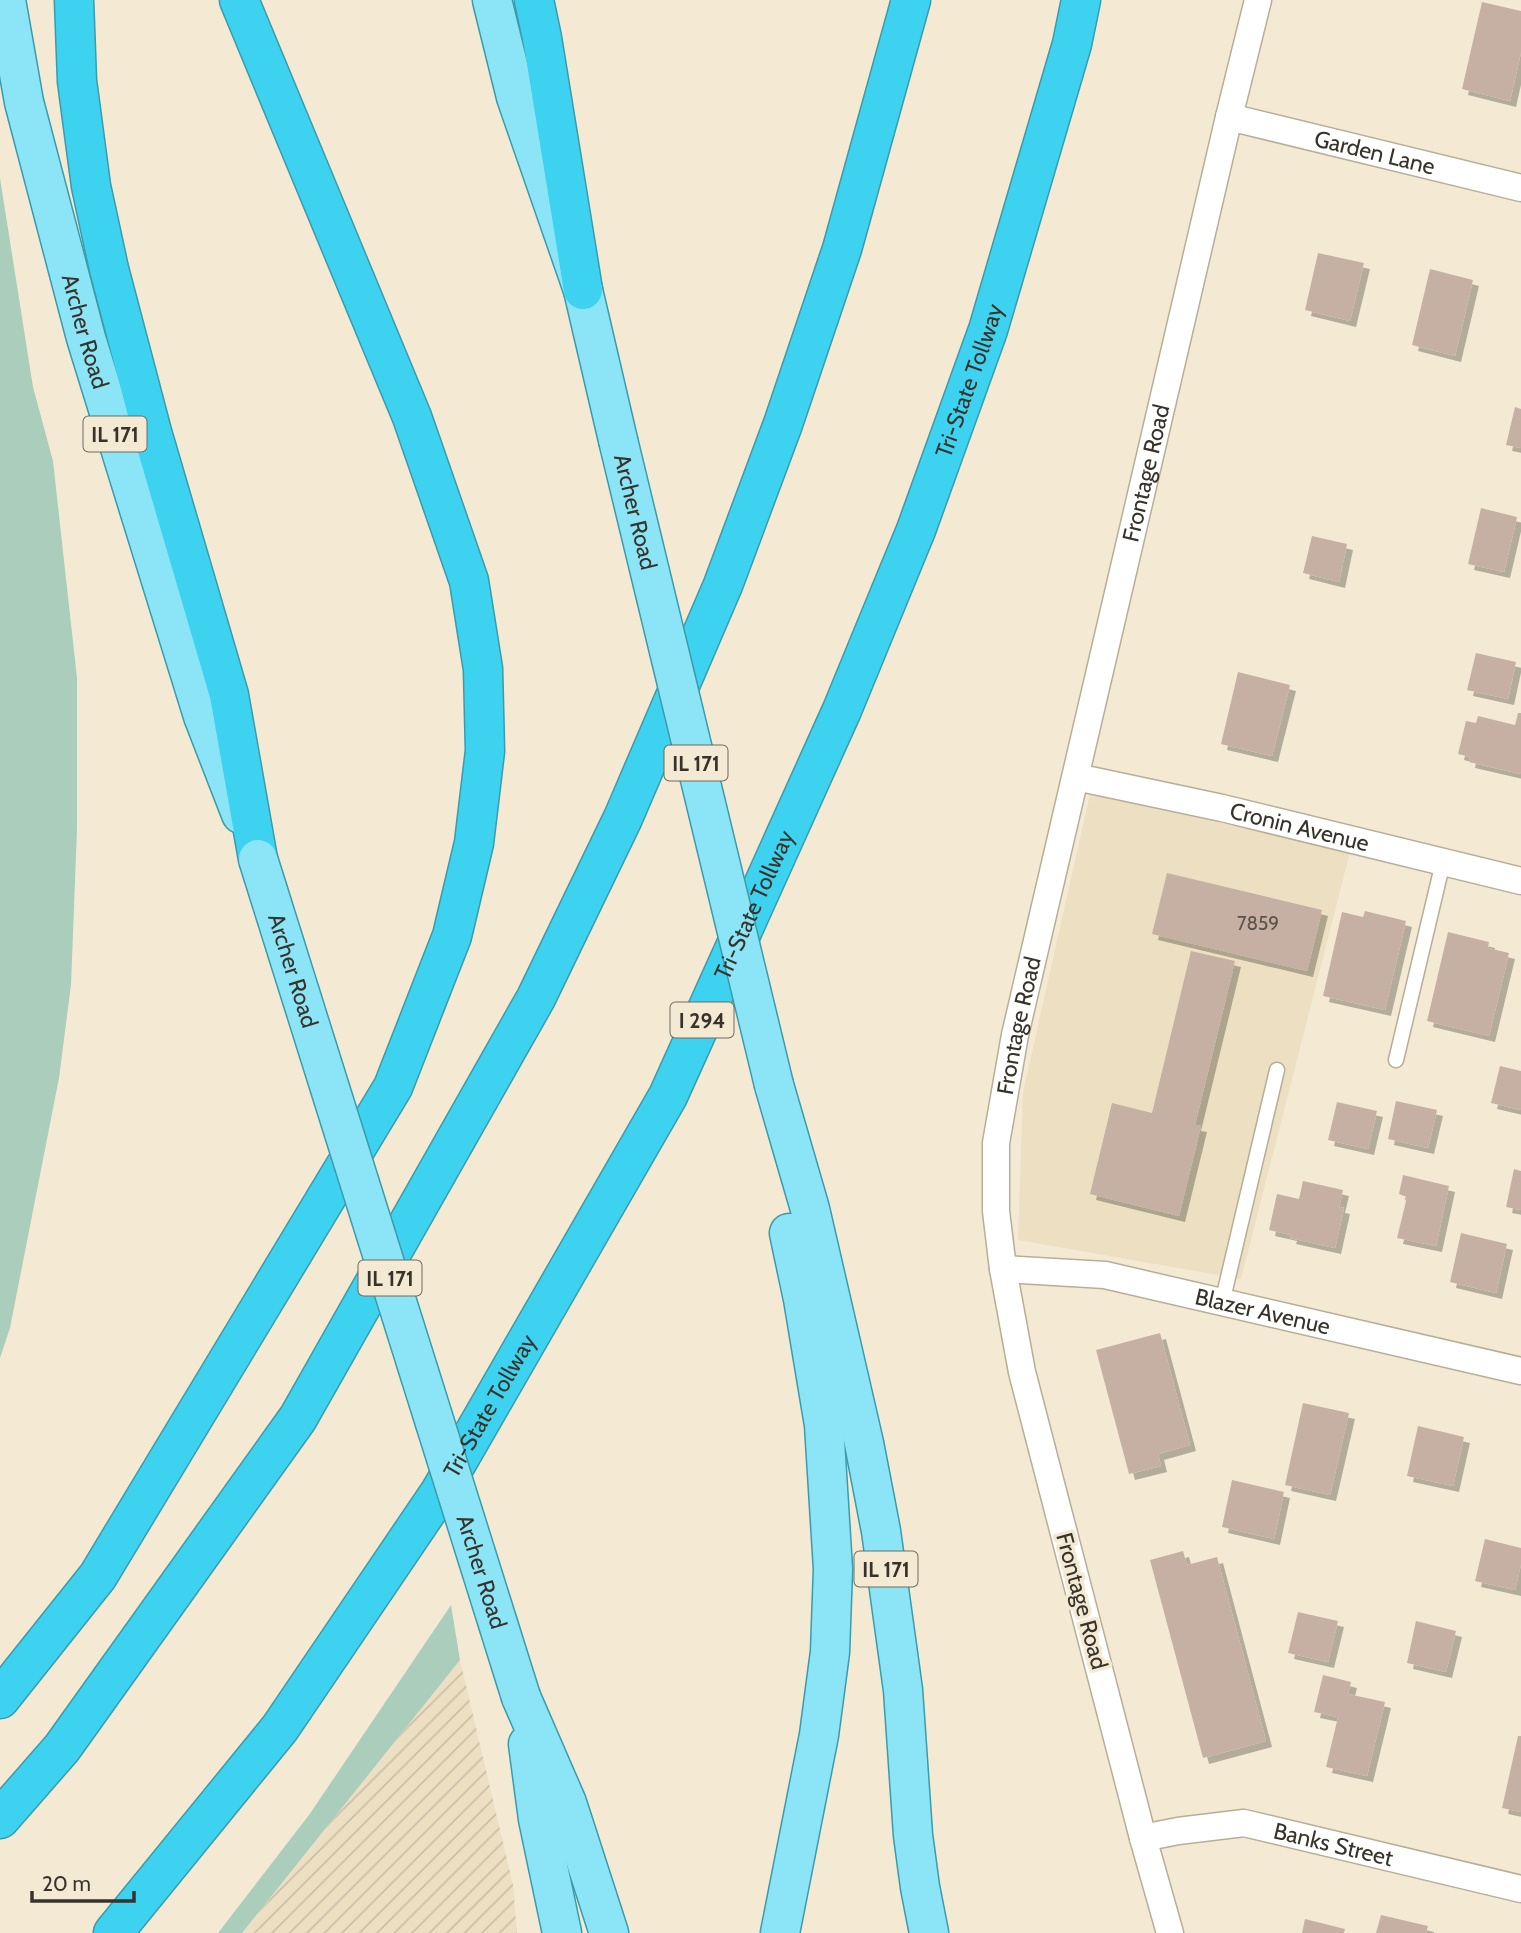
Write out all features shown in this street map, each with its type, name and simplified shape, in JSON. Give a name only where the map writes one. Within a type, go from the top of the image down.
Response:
[{"type":"highway","points":[[74,0],[77,81],[91,186],[109,270],[152,432],[229,695],[258,859]]},
{"type":"highway","points":[[0,1699],[97,1576],[393,1087],[452,936],[474,843],[485,751],[483,669],[469,580],[411,417],[239,0]]},
{"type":"highway","points":[[534,0],[583,290]]},
{"type":"highway","points":[[0,1819],[62,1748],[298,1418],[536,998],[623,818],[723,585],[783,424],[842,248],[911,0]]},
{"type":"highway","name":"Tri-State Tollway","points":[[113,1933],[280,1728],[440,1492],[668,1096],[842,710],[916,530],[988,330],[1072,44],[1081,0]]},
{"type":"main road","name":"Archer Road","points":[[6,0],[24,102],[86,338],[203,716],[258,859],[521,1697],[567,1803],[609,1933]]},
{"type":"main road","name":"Archer Road","points":[[492,0],[516,97],[583,290],[774,1085],[798,1212]]},
{"type":"main road","points":[[780,1933],[819,1735],[830,1652],[832,1569],[824,1425],[803,1299],[798,1212]]},
{"type":"main road","name":"IL 171","points":[[798,1212],[863,1443],[881,1531],[903,1690],[913,1835],[929,1933]]},
{"type":"main road","points":[[521,1697],[538,1819],[562,1933]]},
{"type":"street","name":"Frontage Road","points":[[1170,1933],[1022,1372],[1003,1269],[996,1211],[996,1143],[1015,1035],[1258,0]]},
{"type":"street","name":"Garden Lane","points":[[1229,117],[1521,188]]},
{"type":"street","name":"Cronin Avenue","points":[[1076,777],[1222,808],[1521,881]]},
{"type":"street","name":"Blazer Avenue","points":[[1003,1269],[1105,1275],[1521,1371]]},
{"type":"street","name":"Banks Street","points":[[1143,1838],[1244,1823],[1521,1889]]},
{"type":"lane","points":[[1396,1060],[1443,862]]},
{"type":"lane","points":[[1222,1303],[1277,1070]]},
{"type":"shaded area","points":[[1090,794],[1350,852],[1241,1279],[1018,1240],[1023,1092]]},
{"type":"shaded area","points":[[460,1660],[513,1885],[517,1933],[242,1933]]},
{"type":"green space","points":[[0,178],[33,387],[53,461],[77,678],[77,829],[71,985],[59,1078],[10,1328],[0,1358]]},
{"type":"green space","points":[[451,1605],[460,1660],[242,1933],[218,1933],[309,1815]]},
{"type":"building","points":[[1482,2],[1521,11],[1521,52],[1510,101],[1462,89]]},
{"type":"building","points":[[1318,253],[1364,263],[1350,321],[1305,310]]},
{"type":"building","points":[[1430,269],[1473,280],[1455,356],[1412,345]]},
{"type":"building","points":[[1515,407],[1521,409],[1521,448],[1506,445]]},
{"type":"building","points":[[1481,508],[1517,517],[1504,572],[1468,564]]},
{"type":"building","points":[[1312,536],[1347,544],[1339,582],[1303,573]]},
{"type":"building","points":[[1476,653],[1516,662],[1508,699],[1467,690]]},
{"type":"building","points":[[1238,672],[1290,685],[1272,756],[1221,744]]},
{"type":"building","points":[[1518,713],[1521,713],[1521,774],[1469,762],[1470,757],[1458,754],[1466,721],[1476,723],[1478,716],[1515,725]]},
{"type":"building","points":[[1167,873],[1322,910],[1307,971],[1152,934]]},
{"type":"building","points":[[1365,911],[1406,921],[1385,1010],[1323,996],[1342,912],[1363,917]]},
{"type":"building","points":[[1448,932],[1489,942],[1488,948],[1509,953],[1489,1036],[1427,1021]]},
{"type":"building","points":[[1191,951],[1235,961],[1195,1125],[1201,1126],[1179,1216],[1090,1194],[1112,1103],[1152,1113]]},
{"type":"building","points":[[1500,1066],[1521,1071],[1521,1110],[1491,1103]]},
{"type":"building","points":[[1396,1101],[1437,1110],[1428,1148],[1388,1139]]},
{"type":"building","points":[[1337,1102],[1377,1111],[1368,1149],[1328,1140]]},
{"type":"building","points":[[1514,1169],[1521,1171],[1521,1210],[1506,1207]]},
{"type":"building","points":[[1403,1175],[1449,1186],[1436,1246],[1397,1238],[1407,1197],[1399,1194]]},
{"type":"building","points":[[1303,1181],[1343,1190],[1339,1207],[1344,1208],[1335,1248],[1290,1238],[1291,1235],[1269,1230],[1277,1194],[1299,1199]]},
{"type":"building","points":[[1461,1233],[1507,1244],[1496,1293],[1450,1282]]},
{"type":"building","points":[[1160,1333],[1190,1445],[1158,1454],[1161,1466],[1129,1474],[1096,1350]]},
{"type":"building","points":[[1303,1403],[1349,1413],[1330,1495],[1285,1485]]},
{"type":"building","points":[[1418,1426],[1464,1437],[1453,1486],[1407,1476]]},
{"type":"building","points":[[1232,1480],[1284,1492],[1274,1539],[1222,1527]]},
{"type":"building","points":[[1485,1539],[1521,1548],[1521,1564],[1515,1590],[1475,1581]]},
{"type":"building","points":[[1183,1551],[1187,1565],[1217,1557],[1266,1741],[1203,1758],[1150,1560]]},
{"type":"building","points":[[1298,1612],[1338,1621],[1328,1662],[1288,1653]]},
{"type":"building","points":[[1416,1621],[1456,1631],[1446,1672],[1407,1663]]},
{"type":"building","points":[[1323,1675],[1351,1682],[1348,1694],[1385,1702],[1367,1776],[1326,1767],[1338,1717],[1314,1712]]},
{"type":"building","points":[[1518,1736],[1521,1736],[1521,1812],[1502,1808]]},
{"type":"building","points":[[1381,1915],[1428,1926],[1426,1933],[1376,1933]]},
{"type":"building","points":[[1305,1919],[1345,1929],[1344,1933],[1302,1933]]}]
